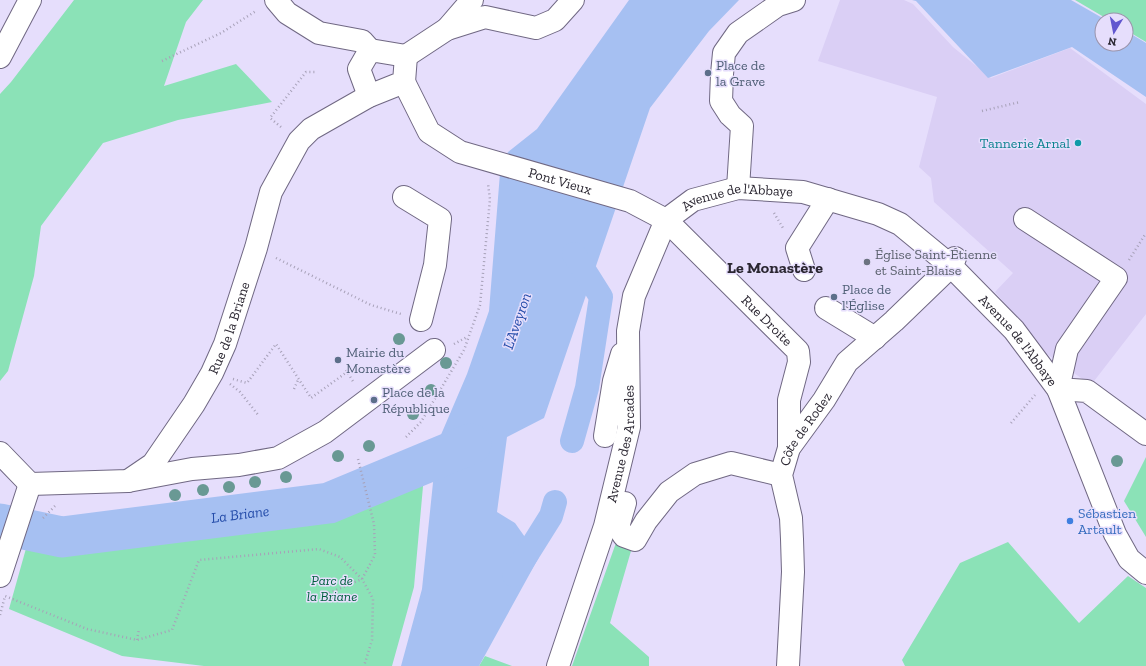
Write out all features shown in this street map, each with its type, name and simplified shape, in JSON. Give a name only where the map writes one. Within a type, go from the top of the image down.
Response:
[{"type":"street","points":[[0,57],[30,0]]},
{"type":"street","points":[[276,0],[287,13],[319,33],[362,41],[370,50],[406,56],[447,29],[483,9],[536,28],[555,20],[573,0]]},
{"type":"street","points":[[447,29],[472,0]]},
{"type":"street","points":[[748,189],[742,126],[730,115],[721,101],[724,53],[738,33],[778,5],[794,0]]},
{"type":"street","points":[[369,96],[359,69],[370,50]]},
{"type":"street","points":[[404,82],[406,56]]},
{"type":"street","name":"Rue de la Briane","points":[[128,481],[153,464],[194,404],[212,373],[225,344],[256,248],[271,192],[299,141],[311,128],[369,96],[404,82]]},
{"type":"street","name":"Pont Vieux","points":[[404,82],[429,132],[489,170],[630,202],[666,220]]},
{"type":"street","name":"Avenue de l'Abbaye","points":[[666,220],[693,200],[748,189],[803,192],[878,214],[900,224],[953,262],[1014,330],[1058,389],[1116,534],[1128,559],[1146,573]]},
{"type":"street","points":[[404,197],[440,219],[435,265],[421,320]]},
{"type":"street","points":[[804,270],[797,248],[828,199]]},
{"type":"street","points":[[1025,218],[1116,278],[1067,349],[1058,389],[1087,391],[1146,434]]},
{"type":"street","name":"Avenue des Arcades","points":[[558,666],[605,526],[629,427],[628,331],[634,296],[666,220]]},
{"type":"street","name":"Rue Droite","points":[[666,220],[798,351],[799,362],[789,400],[789,448]]},
{"type":"street","name":"Côte de Rodez","points":[[788,666],[793,572],[792,539],[790,518],[781,475],[789,448],[824,400],[846,362],[875,338],[953,262]]},
{"type":"street","points":[[826,308],[875,338]]},
{"type":"street","points":[[605,436],[614,382],[628,331]]},
{"type":"street","points":[[28,489],[128,481],[192,469],[239,465],[278,458],[325,432],[434,350]]},
{"type":"street","points":[[629,427],[637,442],[632,479],[618,527],[624,536],[636,540],[646,521],[669,492],[695,474],[731,464],[781,475]]},
{"type":"street","points":[[0,453],[28,489]]},
{"type":"street","points":[[0,576],[28,489]]},
{"type":"path","points":[[162,61],[221,33],[276,0]]},
{"type":"path","points":[[299,141],[270,118],[306,72],[316,72]]},
{"type":"path","points":[[982,111],[1020,102]]},
{"type":"path","points":[[406,437],[421,422],[458,362],[464,350],[480,305],[490,199],[489,170]]},
{"type":"path","points":[[748,189],[797,248]]},
{"type":"path","points":[[1116,278],[1146,233]]},
{"type":"path","points":[[256,248],[371,305]]},
{"type":"path","points":[[461,342],[468,337]]},
{"type":"path","points":[[230,384],[228,379],[247,383],[276,344],[311,398],[346,371],[352,380]]},
{"type":"path","points":[[294,389],[298,380]]},
{"type":"path","points":[[233,386],[259,416]]},
{"type":"path","points":[[1011,423],[1043,387],[1058,389]]},
{"type":"path","points":[[329,593],[362,579],[375,555],[374,524],[358,460]]},
{"type":"path","points":[[0,615],[6,596],[87,630],[137,640],[172,630],[199,560],[320,549],[340,557],[362,579],[373,599],[372,640],[364,666]]},
{"type":"path","points":[[137,640],[139,629]]},
{"type":"shaded area","points":[[840,0],[904,0],[913,4],[953,47],[991,78],[1070,48],[1146,104],[1146,314],[1091,385],[1044,352],[995,292],[1013,273],[934,202],[931,178],[919,167],[937,97],[818,61]]},
{"type":"green space","points":[[74,0],[203,0],[186,22],[164,86],[236,64],[272,102],[178,120],[103,143],[41,226],[34,276],[8,371],[0,381],[0,94],[11,82]]},
{"type":"green space","points":[[1075,0],[1146,0],[1146,42],[1134,35],[1134,12],[1095,12]]},
{"type":"green space","points":[[1146,457],[1146,537],[1124,501]]},
{"type":"green space","name":"Parc de la Briane","points":[[424,475],[414,587],[392,666],[204,666],[122,656],[9,609],[27,545],[60,544],[330,510],[396,489]]},
{"type":"green space","points":[[617,540],[631,551],[610,623],[649,657],[649,666],[572,666]]},
{"type":"green space","points":[[1008,542],[1079,623],[1128,576],[1146,588],[1146,666],[905,666],[902,660],[960,563]]},
{"type":"green space","points":[[485,656],[512,666],[479,666]]},
{"type":"water","name":"L'Aveyron","points":[[629,0],[739,0],[709,31],[650,108],[544,418],[507,437],[497,512],[515,523],[539,557],[479,666],[401,666],[422,589],[437,444],[467,374],[489,311],[500,173],[508,152],[537,129]]},
{"type":"water","points":[[912,0],[1071,0],[1094,13],[1094,52],[1134,52],[1134,36],[1146,43],[1146,97],[1072,47],[988,78],[916,1]]},
{"type":"waterway","points":[[572,441],[587,388],[601,297],[574,254]]},
{"type":"waterway","name":"La Briane","points":[[0,524],[62,537],[329,503],[471,444]]},
{"type":"waterway","points":[[514,575],[551,516],[555,502]]},
{"type":"place","name":"Place de la Grave","points":[[708,73]]},
{"type":"place","name":"Tannerie Arnal","points":[[1078,143]]},
{"type":"place","name":"Église Saint-Étienne et Saint-Blaise","points":[[867,262]]},
{"type":"place","name":"Place de l'Église","points":[[834,297]]},
{"type":"place","name":"Mairie du Monastère","points":[[338,360]]},
{"type":"place","name":"Place de la République","points":[[374,400]]},
{"type":"place","name":"Sébastien Artault","points":[[1070,521]]},
{"type":"district","name":"Le Monastère","points":[[775,267]]}]
